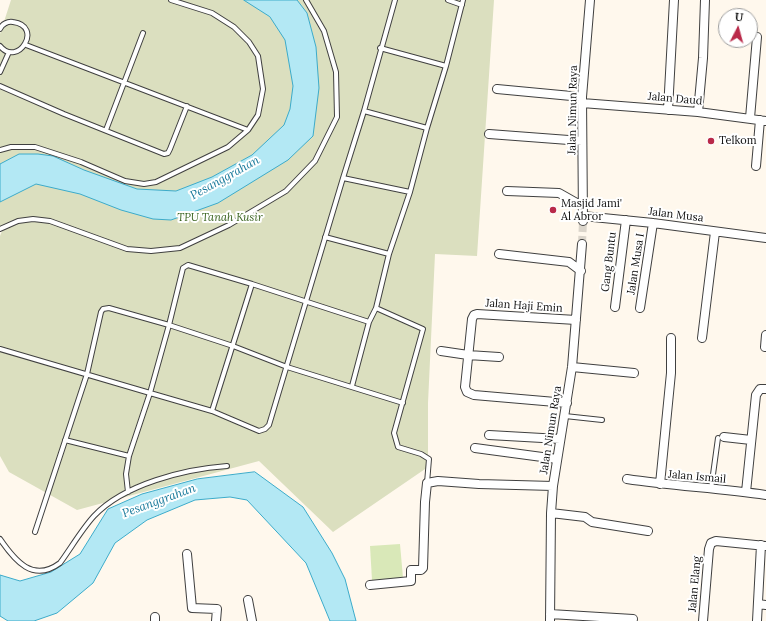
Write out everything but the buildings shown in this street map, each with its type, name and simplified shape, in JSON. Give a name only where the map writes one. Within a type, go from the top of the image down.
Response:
[{"type":"street","name":"Jalan Nimun Raya","points":[[583,219],[582,100],[590,0]]},
{"type":"street","points":[[668,110],[674,0]]},
{"type":"street","points":[[698,112],[703,58],[705,0]]},
{"type":"street","points":[[750,118],[756,48]]},
{"type":"street","name":"Jalan Daud","points":[[497,88],[582,100],[763,120]]},
{"type":"street","points":[[756,166],[763,120]]},
{"type":"street","points":[[489,134],[582,141]]},
{"type":"street","points":[[507,191],[559,193],[582,206]]},
{"type":"street","name":"Jalan Musa","points":[[583,219],[626,220],[766,238]]},
{"type":"street","name":"Gang Buntu","points":[[615,307],[626,220]]},
{"type":"street","name":"Jalan Musa I","points":[[640,308],[653,223]]},
{"type":"street","points":[[702,338],[715,232]]},
{"type":"street","name":"Jalan Nimun Raya","points":[[550,617],[551,513],[553,486],[572,367],[582,244]]},
{"type":"street","points":[[499,254],[569,262],[581,271]]},
{"type":"street","name":"Jalan Haji Emin","points":[[468,355],[472,319],[474,315],[477,314],[576,320]]},
{"type":"street","points":[[765,347],[766,335]]},
{"type":"street","points":[[660,484],[671,373],[671,338]]},
{"type":"street","points":[[441,350],[468,355],[499,357]]},
{"type":"street","points":[[468,355],[465,387],[468,392],[474,396],[567,403]]},
{"type":"street","points":[[572,367],[634,373]]},
{"type":"street","points":[[746,492],[751,440],[760,389]]},
{"type":"street","points":[[489,436],[560,439]]},
{"type":"street","points":[[721,437],[751,440]]},
{"type":"street","points":[[475,448],[557,459]]},
{"type":"street","name":"Jalan Ismail","points":[[627,479],[766,495]]},
{"type":"street","points":[[370,585],[411,581],[411,570],[422,569],[424,502],[427,483],[438,481],[479,484],[553,486]]},
{"type":"street","points":[[551,513],[585,517],[592,522],[648,531]]},
{"type":"street","name":"Jalan Elang","points":[[703,621],[709,548],[711,543],[716,541],[764,545]]},
{"type":"street","points":[[756,621],[762,604],[764,545]]},
{"type":"street","points":[[187,554],[192,608],[217,609],[216,621]]},
{"type":"street","points":[[248,600],[252,621]]},
{"type":"street","points":[[550,617],[633,619]]},
{"type":"lane","points":[[0,150],[11,147],[35,147],[81,162],[125,181],[144,184],[156,182],[228,147],[248,130],[258,115],[263,89],[258,56],[249,42],[234,27],[212,12],[170,0]]},
{"type":"lane","points":[[0,229],[18,221],[32,219],[50,221],[127,249],[150,251],[180,248],[229,225],[286,192],[315,161],[337,117],[336,72],[324,31],[306,0]]},
{"type":"lane","points":[[0,349],[212,411],[259,431],[265,429],[269,425],[287,367],[364,111],[380,48],[395,0]]},
{"type":"lane","points":[[352,386],[369,322],[376,308],[389,254],[410,192],[427,128],[446,66],[462,2],[448,0]]},
{"type":"lane","points":[[0,29],[2,25],[11,21],[21,24],[26,30],[28,37],[26,45],[18,51],[9,52],[2,49],[0,46]]},
{"type":"lane","points":[[106,130],[144,33]]},
{"type":"lane","points":[[26,45],[248,130]]},
{"type":"lane","points":[[380,48],[446,66]]},
{"type":"lane","points":[[0,72],[9,52]]},
{"type":"lane","points":[[0,86],[64,114],[166,154],[170,149],[187,106]]},
{"type":"lane","points":[[364,111],[427,128]]},
{"type":"lane","points":[[343,178],[410,192]]},
{"type":"lane","points":[[325,237],[389,254]]},
{"type":"lane","points":[[128,492],[126,474],[129,456],[150,393],[183,268],[186,265],[252,284],[369,322]]},
{"type":"lane","points":[[212,411],[252,284]]},
{"type":"lane","points":[[35,532],[87,374],[101,312],[103,309],[109,308],[169,325],[233,346],[287,367],[352,386],[402,403]]},
{"type":"lane","points":[[376,308],[423,330],[394,433],[398,447],[421,454],[429,459],[427,483]]},
{"type":"lane","points":[[564,416],[602,420]]},
{"type":"lane","points":[[711,489],[721,437]]},
{"type":"lane","points":[[65,440],[129,456]]},
{"type":"lane","points":[[0,539],[20,565],[30,569],[53,569],[60,563],[94,516],[110,501],[170,475],[227,466]]},
{"type":"green space","name":"TPU Tanah Kusir","points":[[11,0],[494,0],[477,256],[435,254],[428,403],[428,467],[333,532],[259,461],[77,510],[9,472],[0,456],[0,236],[2,231],[0,229],[0,34]]},
{"type":"green space","points":[[400,544],[403,578],[372,580],[370,546]]},
{"type":"water","name":"Pesanggrahan","points":[[244,0],[297,0],[307,13],[316,47],[319,88],[313,136],[288,160],[218,203],[171,220],[153,219],[121,210],[80,194],[36,184],[0,202],[0,164],[19,154],[53,156],[84,170],[137,189],[176,191],[212,177],[252,155],[284,125],[290,109],[293,86],[285,40],[270,17]]},
{"type":"water","name":"Pesanggrahan","points":[[255,472],[303,507],[332,553],[345,579],[356,621],[330,621],[306,563],[247,500],[230,497],[195,500],[147,520],[115,543],[93,583],[57,613],[34,621],[8,621],[0,616],[0,575],[20,581],[51,572],[80,554],[108,509],[142,494],[197,479]]},
{"type":"tunnel","points":[[582,244],[583,221]]},
{"type":"place","name":"Telkom","points":[[711,141]]},
{"type":"place","name":"Masjid Jami' Al Abror","points":[[553,210]]}]
